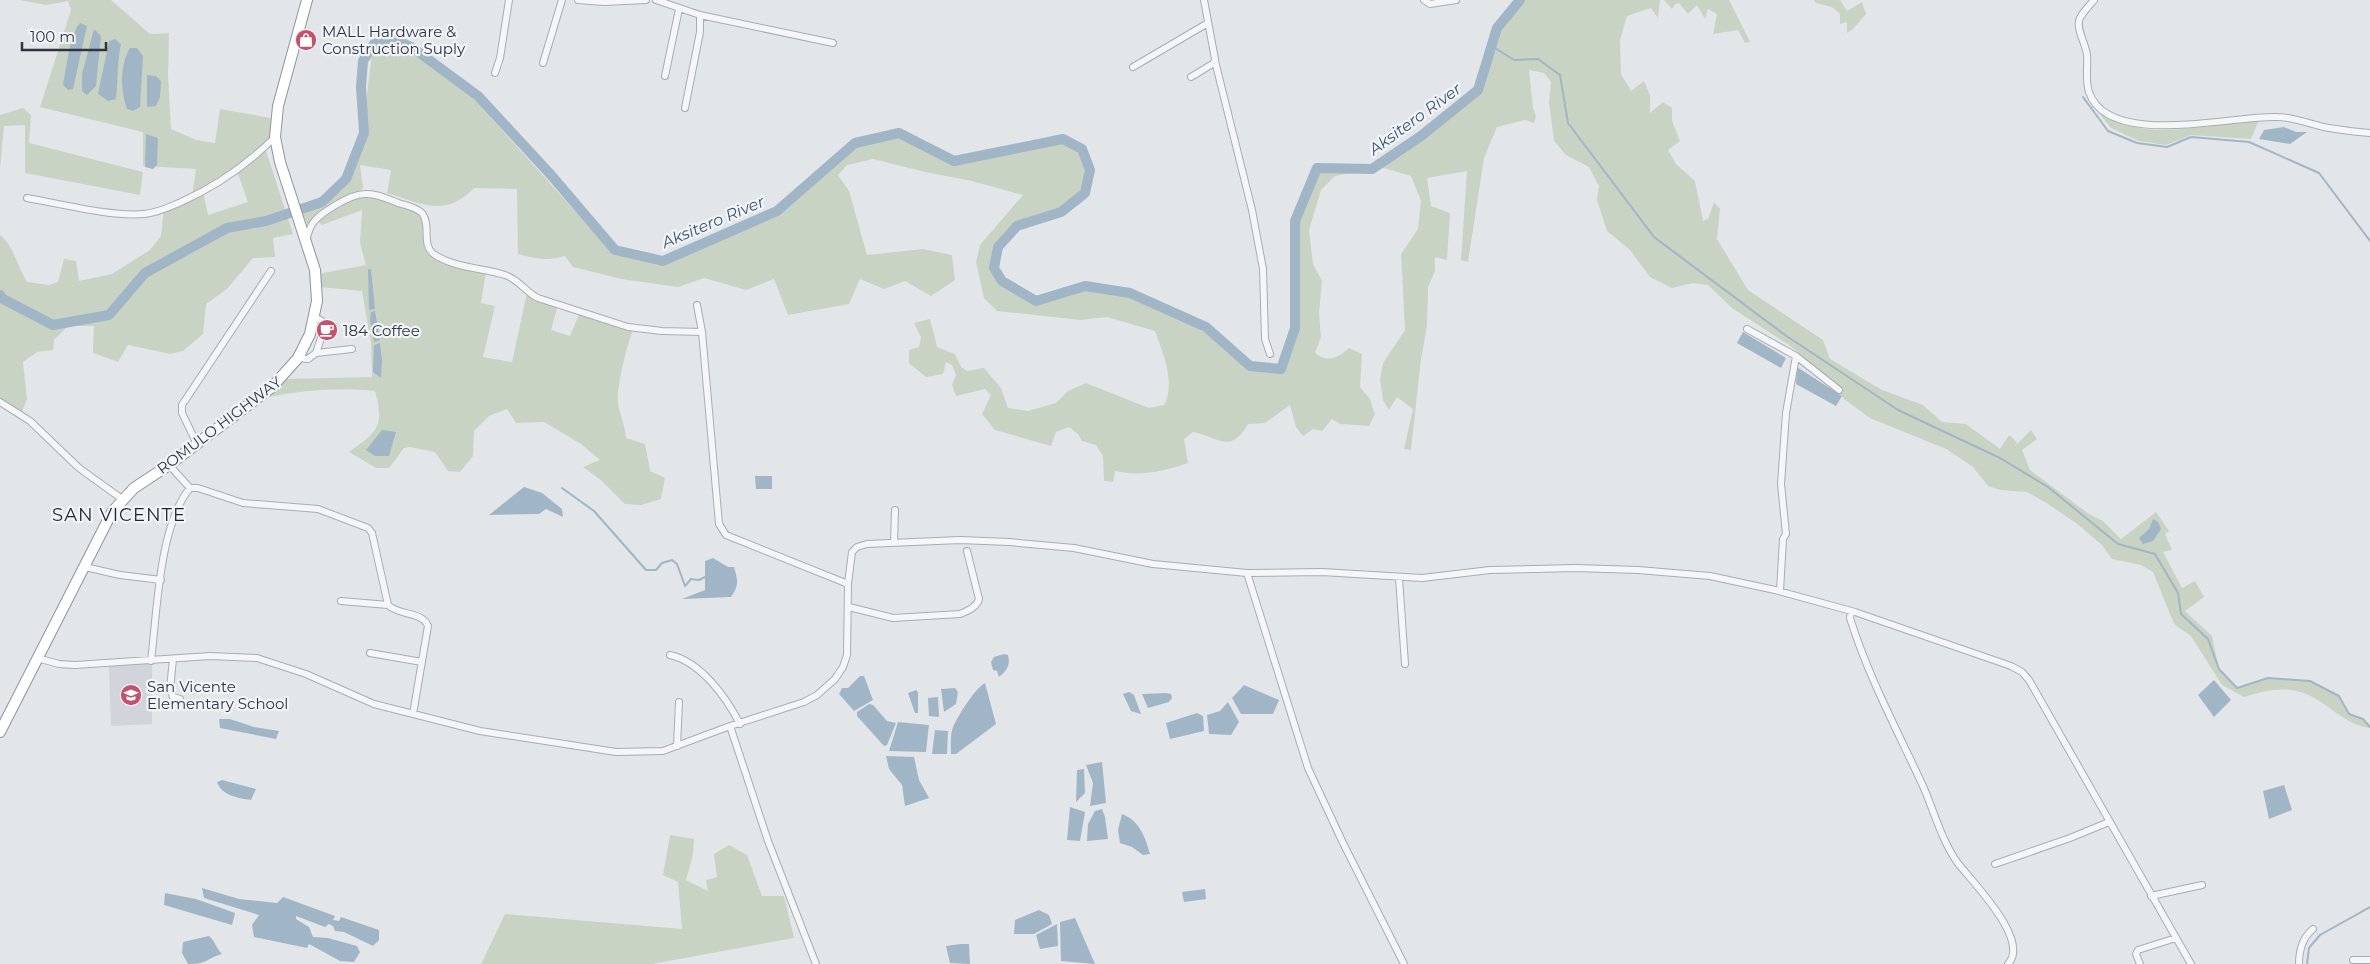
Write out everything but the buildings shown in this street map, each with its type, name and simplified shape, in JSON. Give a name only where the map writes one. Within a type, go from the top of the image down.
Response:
[{"type":"highway","name":"ROMULO HIGHWAY","points":[[0,732],[105,525],[122,499],[134,488],[169,465],[272,387],[298,358],[310,334],[315,317],[317,284],[275,137],[278,106],[307,0]]},
{"type":"street","points":[[495,73],[500,58],[509,0]]},
{"type":"street","points":[[543,63],[562,0]]},
{"type":"street","points":[[578,0],[646,0]]},
{"type":"street","points":[[656,0],[700,15],[833,43]]},
{"type":"street","points":[[1204,0],[1215,61],[1252,210],[1263,269],[1265,339],[1270,354]]},
{"type":"street","points":[[1424,0],[1434,4],[1456,0]]},
{"type":"street","points":[[2094,0],[2080,18],[2079,25],[2087,53],[2088,91],[2092,99],[2102,110],[2120,120],[2138,125],[2161,126],[2277,117],[2306,121],[2327,128],[2370,134]]},
{"type":"street","points":[[665,76],[679,9]]},
{"type":"street","points":[[685,108],[700,32],[700,15]]},
{"type":"street","points":[[1134,67],[1208,23]]},
{"type":"street","points":[[1191,76],[1215,61]]},
{"type":"street","points":[[27,198],[89,209],[140,214],[153,213],[192,197],[222,181],[247,164],[275,137]]},
{"type":"street","points":[[305,239],[312,224],[327,211],[354,196],[364,194],[376,196],[417,209],[423,215],[426,222],[427,243],[430,251],[449,261],[506,275],[516,280],[527,293],[538,298],[628,327],[662,331],[702,332]]},
{"type":"street","points":[[197,444],[183,416],[182,405],[271,271]]},
{"type":"street","points":[[697,305],[702,332],[722,530],[726,535],[848,584]]},
{"type":"street","points":[[298,358],[308,359],[316,352],[325,323],[315,317]]},
{"type":"street","points":[[1746,329],[1796,356],[1839,390]]},
{"type":"street","points":[[316,352],[352,349]]},
{"type":"street","points":[[1780,592],[1783,539],[1786,534],[1781,484],[1786,413],[1796,356]]},
{"type":"street","points":[[0,402],[30,421],[79,468],[122,499]]},
{"type":"street","points":[[169,465],[190,488],[198,488],[243,503],[318,509],[362,524],[372,533],[388,605]]},
{"type":"street","points":[[151,661],[165,550],[172,523],[190,488]]},
{"type":"street","points":[[894,543],[895,510]]},
{"type":"street","points":[[37,658],[59,664],[75,665],[210,656],[257,658],[306,674],[374,704],[480,731],[616,752],[663,751],[730,726],[804,702],[817,695],[835,679],[843,667],[847,655],[848,584],[851,558],[857,547],[867,544],[960,540],[1009,542],[1074,548],[1153,564],[1247,573],[1322,572],[1422,578],[1500,570],[1575,568],[1638,570],[1710,576],[1852,611],[2011,666],[2022,672],[2029,680],[2191,964]]},
{"type":"street","points":[[849,607],[893,618],[960,614],[977,604],[979,598],[967,551]]},
{"type":"street","points":[[85,567],[120,576],[161,580]]},
{"type":"street","points":[[1247,573],[1308,768],[1347,852],[1404,964]]},
{"type":"street","points":[[1399,578],[1405,664]]},
{"type":"street","points":[[341,601],[388,605],[398,612],[423,618],[427,622],[428,626],[413,714]]},
{"type":"street","points":[[1852,611],[1850,618],[1867,664],[1946,842],[2009,932],[2014,956],[2008,964]]},
{"type":"street","points":[[370,654],[422,662]]},
{"type":"street","points":[[670,655],[683,659],[700,672],[723,696],[740,724]]},
{"type":"street","points":[[173,659],[170,690],[173,697],[180,699]]},
{"type":"street","points":[[677,746],[679,702]]},
{"type":"street","points":[[730,726],[768,842],[816,964]]},
{"type":"street","points":[[1995,864],[2070,838],[2109,822]]},
{"type":"street","points":[[2152,896],[2202,885]]},
{"type":"street","points":[[2299,964],[2301,945],[2306,935],[2313,930]]},
{"type":"street","points":[[2140,964],[2136,954],[2138,950],[2176,938]]},
{"type":"street","points":[[2353,960],[2370,960]]},
{"type":"shaded area","name":"San Vicente Elementary School","points":[[152,663],[152,724],[111,726],[109,666]]},
{"type":"green space","points":[[19,0],[111,0],[150,34],[169,33],[168,75],[171,129],[196,140],[215,143],[220,109],[271,118],[270,143],[255,157],[266,151],[293,234],[273,238],[275,257],[253,258],[227,289],[206,304],[203,334],[183,351],[170,354],[128,345],[118,362],[93,353],[94,326],[68,326],[54,340],[53,350],[37,352],[23,362],[27,399],[21,414],[0,402],[0,235],[12,250],[27,282],[49,285],[58,282],[64,259],[76,261],[79,281],[112,274],[150,250],[161,236],[164,209],[192,197],[196,169],[143,166],[143,132],[40,107],[71,10],[68,1],[46,5]],"holes":[[[237,171],[248,202],[208,215],[203,191]]]},
{"type":"green space","points":[[1520,0],[1660,0],[1658,18],[1651,8],[1627,16],[1620,40],[1621,74],[1631,91],[1644,81],[1650,95],[1650,113],[1663,102],[1672,108],[1672,121],[1680,141],[1668,150],[1676,164],[1695,181],[1703,221],[1708,219],[1714,202],[1720,209],[1717,239],[1748,290],[1823,340],[1830,359],[1882,390],[1923,405],[1942,422],[1966,424],[2000,449],[2009,435],[2017,442],[2015,446],[2031,430],[2037,439],[2022,450],[2030,470],[2089,514],[2103,521],[2121,539],[2156,512],[2169,531],[2165,534],[2172,550],[2163,552],[2182,588],[2195,581],[2204,597],[2185,611],[2212,636],[2219,669],[2237,688],[2268,678],[2310,681],[2339,696],[2349,714],[2363,719],[2370,728],[2343,718],[2317,700],[2297,691],[2267,691],[2244,697],[2222,685],[2191,636],[2174,624],[2153,572],[2141,565],[2112,559],[2102,545],[2076,523],[2027,492],[2000,490],[1988,486],[1973,467],[1946,449],[1870,418],[1844,399],[1824,374],[1789,345],[1732,308],[1708,285],[1693,283],[1672,288],[1650,277],[1630,250],[1607,231],[1597,200],[1599,186],[1589,167],[1566,155],[1554,141],[1549,102],[1551,82],[1544,73],[1529,70],[1533,108],[1536,116],[1534,123],[1525,120],[1497,127],[1484,158],[1468,262],[1461,260],[1467,171],[1427,178],[1431,206],[1450,213],[1447,260],[1435,257],[1435,271],[1428,287],[1427,326],[1421,359],[1411,450],[1404,449],[1413,409],[1397,397],[1389,410],[1383,400],[1380,380],[1383,363],[1405,330],[1401,254],[1418,229],[1421,201],[1411,176],[1377,166],[1478,90],[1497,28]]},
{"type":"green space","points":[[1664,0],[1729,0],[1750,42],[1745,43],[1738,30],[1713,34],[1717,14],[1708,9],[1705,19],[1697,5],[1688,14],[1679,3],[1675,4],[1672,9]]},
{"type":"green space","points":[[1814,0],[1840,0],[1847,11],[1862,2],[1866,14],[1847,33],[1847,22],[1840,24],[1840,14],[1832,7],[1816,3]]},
{"type":"green space","points":[[391,44],[410,51],[473,98],[612,252],[659,265],[778,215],[833,167],[855,143],[899,133],[954,161],[1063,139],[1082,149],[1090,170],[1085,193],[1061,212],[1017,226],[998,247],[994,268],[1002,281],[1036,301],[1085,286],[1130,293],[1206,327],[1250,366],[1280,369],[1295,328],[1295,221],[1317,168],[1372,169],[1335,176],[1321,190],[1309,230],[1313,264],[1322,281],[1319,313],[1321,337],[1315,353],[1324,358],[1333,358],[1349,348],[1362,354],[1360,387],[1370,399],[1375,414],[1369,426],[1340,424],[1332,419],[1322,431],[1313,429],[1303,436],[1296,427],[1290,405],[1265,423],[1248,424],[1241,434],[1229,442],[1223,442],[1193,432],[1184,439],[1188,463],[1143,473],[1115,471],[1113,482],[1104,481],[1103,456],[1096,445],[1082,441],[1078,434],[1069,427],[1056,432],[1051,446],[995,430],[982,414],[991,395],[985,389],[956,396],[952,385],[956,375],[952,365],[946,362],[943,374],[926,377],[909,363],[909,350],[919,347],[921,337],[914,323],[930,319],[937,347],[955,354],[961,367],[967,371],[984,368],[1001,388],[1008,408],[1028,411],[1056,403],[1068,391],[1086,383],[1149,408],[1164,405],[1169,387],[1169,378],[1165,358],[1155,331],[1107,317],[1081,320],[997,311],[984,298],[976,262],[980,245],[1023,195],[972,181],[873,159],[847,165],[838,175],[849,191],[867,255],[923,249],[952,255],[955,280],[931,296],[905,281],[884,289],[860,279],[849,304],[788,315],[774,279],[746,290],[704,278],[678,287],[621,279],[573,267],[565,256],[542,259],[518,254],[517,189],[474,188],[453,203],[433,206],[387,193],[391,170],[360,165],[363,188],[355,195],[364,194],[422,213],[427,243],[436,256],[486,271],[481,303],[495,306],[483,357],[512,362],[527,293],[558,305],[551,330],[570,336],[580,312],[633,330],[620,378],[618,403],[626,438],[645,444],[650,471],[665,478],[661,499],[641,505],[625,504],[601,480],[583,467],[600,460],[581,444],[544,422],[516,423],[507,409],[489,416],[474,431],[473,456],[460,472],[448,471],[435,452],[410,447],[404,448],[389,468],[376,468],[349,452],[372,433],[379,421],[375,391],[349,389],[322,390],[269,397],[269,390],[285,379],[372,377],[371,343],[362,291],[320,287],[318,274],[366,265],[360,243],[362,210],[322,225],[316,219],[308,226],[302,211],[322,202],[346,179],[362,136],[372,53]]},
{"type":"green space","points":[[23,108],[31,115],[29,143],[143,172],[140,195],[25,173],[25,125],[4,126],[0,169],[0,115]]},
{"type":"green space","points":[[2098,112],[2126,125],[2160,130],[2212,126],[2260,118],[2251,139],[2191,135],[2166,145],[2139,141],[2111,128]]},
{"type":"green space","points":[[670,835],[694,839],[693,855],[686,880],[708,891],[706,880],[717,877],[714,854],[729,845],[747,855],[762,896],[784,896],[794,938],[652,964],[481,964],[505,914],[682,929],[678,882],[663,875]]},
{"type":"water","points":[[80,23],[87,26],[73,89],[68,90],[63,85],[67,61],[71,43]]},
{"type":"water","points":[[94,29],[101,36],[96,86],[87,95],[82,91],[82,74]]},
{"type":"water","points":[[115,39],[121,44],[116,99],[108,101],[98,94],[109,41]]},
{"type":"water","points":[[130,48],[137,48],[143,56],[140,107],[133,111],[127,109],[122,86],[124,62]]},
{"type":"water","points":[[147,75],[156,76],[161,81],[160,97],[156,106],[147,107]]},
{"type":"water","points":[[2284,127],[2296,132],[2307,132],[2290,144],[2259,139],[2264,130]]},
{"type":"water","points":[[146,134],[158,138],[157,165],[153,169],[145,167]]},
{"type":"water","points":[[368,269],[371,269],[375,309],[369,310]]},
{"type":"water","points":[[375,311],[380,340],[374,342],[370,320],[371,312]]},
{"type":"water","points":[[1743,332],[1786,358],[1781,368],[1737,343]]},
{"type":"water","points":[[380,343],[381,378],[373,372],[374,345]]},
{"type":"water","points":[[1797,367],[1842,396],[1836,406],[1796,384]]},
{"type":"water","points":[[382,430],[396,432],[389,456],[375,456],[366,450]]},
{"type":"water","points":[[755,476],[772,476],[772,489],[756,489]]},
{"type":"water","points":[[524,487],[542,493],[562,509],[563,517],[546,509],[539,514],[489,515]]},
{"type":"water","points":[[2153,519],[2158,522],[2161,529],[2153,541],[2143,544],[2139,538],[2149,529]]},
{"type":"water","points":[[713,558],[728,567],[734,567],[737,583],[731,597],[682,599],[705,590],[705,561]]},
{"type":"water","points":[[1004,654],[1008,655],[1008,665],[999,677],[997,671],[993,670],[991,662],[994,657]]},
{"type":"water","points":[[860,676],[864,676],[873,700],[854,711],[839,694],[842,688],[848,688]]},
{"type":"water","points":[[2214,680],[2231,700],[2214,717],[2198,695]]},
{"type":"water","points":[[985,683],[996,724],[956,754],[951,754],[953,727],[972,696]]},
{"type":"water","points":[[1244,685],[1279,700],[1273,714],[1241,714],[1232,698]]},
{"type":"water","points":[[955,688],[958,692],[956,704],[944,712],[941,689]]},
{"type":"water","points":[[916,690],[918,692],[918,713],[915,713],[908,693]]},
{"type":"water","points":[[1129,692],[1134,695],[1141,714],[1131,711],[1123,694]]},
{"type":"water","points":[[1142,694],[1171,694],[1172,698],[1169,702],[1148,708]]},
{"type":"water","points":[[938,697],[939,717],[929,716],[928,698]]},
{"type":"water","points":[[1228,702],[1239,722],[1231,735],[1209,734],[1207,715],[1220,711]]},
{"type":"water","points":[[869,704],[873,705],[887,721],[896,723],[887,745],[884,746],[857,716],[857,712]]},
{"type":"water","points":[[1197,713],[1203,716],[1204,731],[1170,739],[1166,723]]},
{"type":"water","points":[[219,719],[230,719],[254,727],[279,731],[276,739],[220,728]]},
{"type":"water","points":[[898,722],[929,725],[926,752],[889,751]]},
{"type":"water","points":[[935,730],[948,731],[947,754],[932,754]]},
{"type":"water","points":[[886,756],[914,757],[919,780],[929,798],[905,806],[902,785],[889,769]]},
{"type":"water","points":[[1102,762],[1106,803],[1090,806],[1093,783],[1086,765]]},
{"type":"water","points":[[1084,769],[1085,793],[1076,802],[1077,770]]},
{"type":"water","points":[[222,780],[256,789],[251,800],[227,793],[219,787],[217,782]]},
{"type":"water","points":[[2284,785],[2292,810],[2269,819],[2263,791]]},
{"type":"water","points":[[1070,807],[1085,812],[1080,841],[1067,840]]},
{"type":"water","points":[[1102,809],[1108,839],[1087,841],[1088,824],[1095,811]]},
{"type":"water","points":[[1122,814],[1133,821],[1141,830],[1150,854],[1143,855],[1132,847],[1120,843],[1118,830]]},
{"type":"water","points":[[202,888],[239,899],[277,903],[283,897],[335,916],[333,920],[339,921],[341,917],[379,930],[379,940],[373,946],[344,932],[335,931],[333,926],[329,924],[325,927],[296,916],[296,919],[309,927],[313,937],[328,938],[357,946],[360,952],[354,962],[340,961],[309,944],[307,948],[254,937],[252,925],[259,915],[204,898]]},
{"type":"water","points":[[1205,889],[1206,899],[1184,902],[1182,892]]},
{"type":"water","points":[[165,893],[196,899],[235,913],[232,925],[164,905]]},
{"type":"water","points":[[1039,910],[1049,915],[1052,924],[1034,934],[1014,934],[1015,920]]},
{"type":"water","points":[[1075,918],[1095,964],[1061,961],[1060,922]]},
{"type":"water","points":[[1057,924],[1058,946],[1040,949],[1036,935]]},
{"type":"water","points":[[209,936],[222,954],[203,962],[188,964],[182,953],[183,942]]},
{"type":"water","points":[[969,944],[970,964],[950,963],[946,946]]},
{"type":"waterway","name":"Aksitero River","points":[[0,295],[3,299],[53,325],[109,315],[145,273],[227,228],[266,221],[322,202],[346,179],[364,133],[361,87],[363,61],[374,44],[394,39],[413,48],[478,96],[551,175],[615,250],[663,261],[777,211],[855,143],[899,133],[954,161],[1063,139],[1082,149],[1090,170],[1085,193],[1061,212],[1017,226],[998,247],[994,268],[1002,281],[1036,301],[1085,286],[1130,293],[1206,327],[1250,366],[1281,369],[1295,328],[1295,221],[1317,168],[1372,169],[1421,136],[1478,90],[1497,28],[1520,0]]},
{"type":"waterway","points":[[1492,46],[1514,60],[1538,59],[1560,75],[1568,123],[1654,237],[1785,335],[1898,410],[2000,458],[2048,487],[2118,544],[2155,554],[2178,593],[2181,614],[2208,639],[2219,669],[2237,688],[2268,678],[2310,681],[2339,696],[2349,714],[2363,719],[2370,727]]},
{"type":"waterway","points":[[2083,97],[2108,131],[2137,143],[2167,147],[2191,137],[2249,142],[2319,173],[2370,241]]},
{"type":"waterway","points":[[562,488],[594,511],[646,570],[656,570],[662,563],[672,560],[677,564],[685,586],[691,579],[699,580],[707,576]]},
{"type":"waterway","points":[[2307,964],[2309,948],[2320,935],[2370,907]]},
{"type":"place","name":"MALL Hardware & Construction Suply","points":[[306,40]]},
{"type":"place","name":"184 Coffee","points":[[327,330]]},
{"type":"place","name":"San Vicente Elementary School","points":[[131,695]]},
{"type":"district","name":"SAN VICENTE","points":[[119,515]]}]
